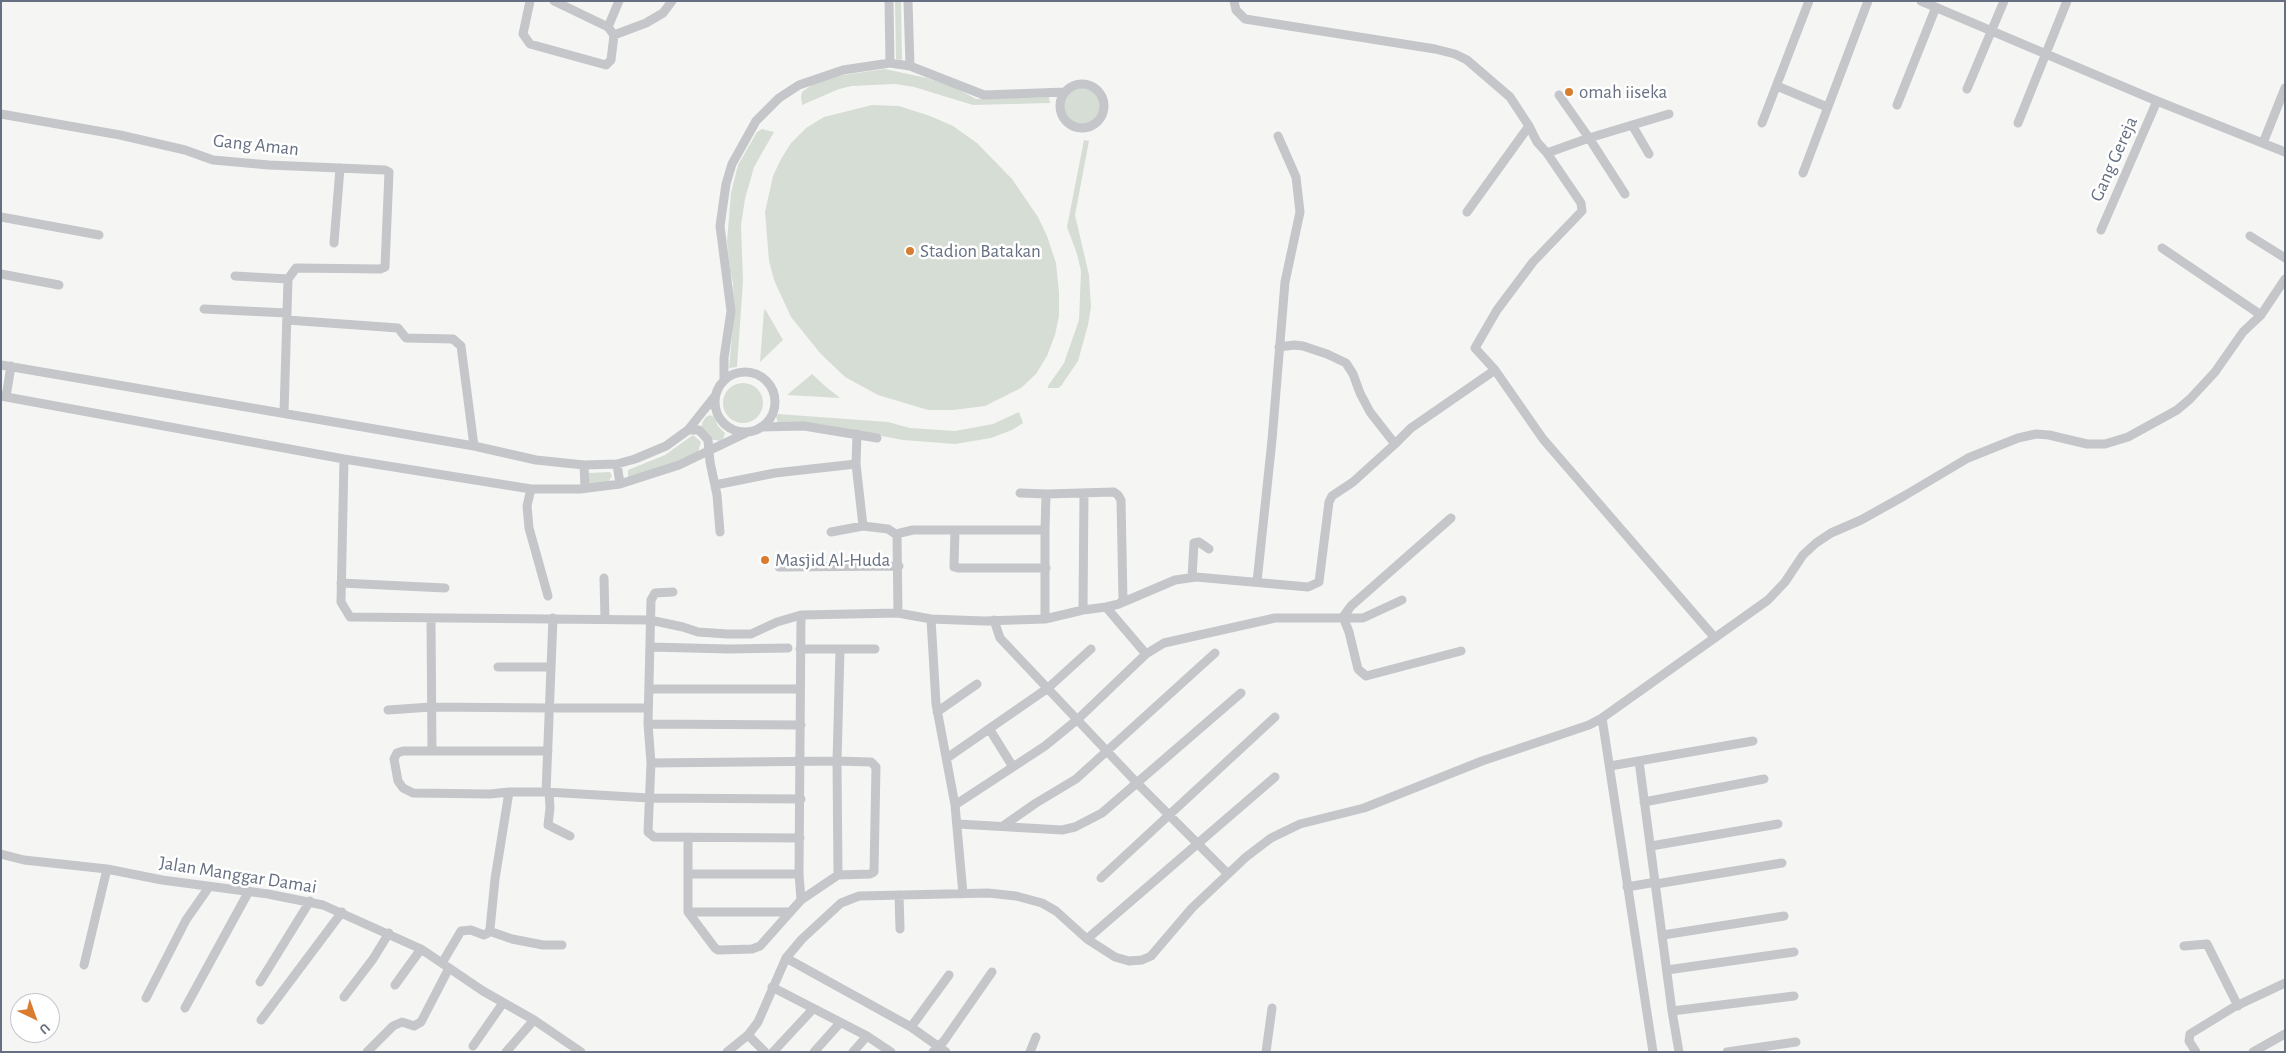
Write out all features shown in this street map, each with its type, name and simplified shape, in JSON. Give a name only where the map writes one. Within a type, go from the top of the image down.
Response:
[{"type":"street","points":[[530,1],[523,34],[530,44],[606,65],[611,60],[614,35],[608,27],[554,1]]},
{"type":"street","points":[[608,27],[619,1]]},
{"type":"street","points":[[614,35],[646,23],[663,13],[672,1]]},
{"type":"street","points":[[889,1],[890,63]]},
{"type":"street","points":[[908,1],[910,66]]},
{"type":"street","points":[[1234,1],[1236,10],[1245,19],[1435,49],[1455,54],[1467,60],[1510,97],[1537,142],[1547,153],[1581,203],[1582,211],[1534,262],[1497,310],[1475,348],[1495,370],[1543,440],[1715,638]]},
{"type":"street","points":[[1762,123],[1809,1]]},
{"type":"street","points":[[1802,173],[1868,1]]},
{"type":"street","points":[[1921,1],[2157,101],[2285,152]]},
{"type":"street","points":[[1967,89],[2004,1]]},
{"type":"street","points":[[2018,123],[2067,1]]},
{"type":"street","points":[[1897,105],[1936,8]]},
{"type":"street","points":[[724,380],[724,358],[731,312],[720,226],[726,184],[732,164],[756,121],[779,98],[799,85],[842,70],[890,63],[910,66],[984,95],[1065,92],[1071,87],[1083,84],[1091,86],[1098,90],[1104,103],[1104,109],[1099,121],[1094,125],[1082,128],[1069,124],[1061,113],[1060,107],[1065,92]]},
{"type":"street","points":[[1777,86],[1827,107]]},
{"type":"street","points":[[2263,143],[2285,88]]},
{"type":"street","points":[[1559,95],[1624,194]]},
{"type":"street","name":"Gang Gereja","points":[[2101,230],[2157,101]]},
{"type":"street","name":"Gang Aman","points":[[1,114],[120,135],[186,150],[213,160],[384,170],[389,172],[386,264],[380,269],[296,268],[288,279]]},
{"type":"street","points":[[1547,153],[1669,114]]},
{"type":"street","points":[[1632,125],[1649,154]]},
{"type":"street","points":[[1467,212],[1529,126]]},
{"type":"street","points":[[1257,582],[1272,440],[1285,282],[1300,212],[1296,177],[1278,136]]},
{"type":"street","points":[[334,243],[340,168]]},
{"type":"street","points":[[1,217],[99,235]]},
{"type":"street","points":[[2250,236],[2285,258]]},
{"type":"street","points":[[2162,248],[2261,315]]},
{"type":"street","points":[[1,274],[59,285]]},
{"type":"street","points":[[234,276],[288,279],[284,413]]},
{"type":"street","points":[[726,1052],[748,1035],[758,1022],[786,958],[821,920],[842,903],[859,896],[963,894],[1016,896],[1042,903],[1056,911],[1087,939],[1115,957],[1129,961],[1142,960],[1152,956],[1168,938],[1179,921],[1228,874],[1270,838],[1300,824],[1364,808],[1482,761],[1589,726],[1768,600],[1816,543],[1831,533],[1861,520],[1904,496],[1968,458],[2018,438],[2036,434],[2049,435],[2086,444],[2105,444],[2128,437],[2177,410],[2204,385],[2243,332],[2261,315],[2285,279]]},
{"type":"street","points":[[204,309],[398,328],[406,338],[453,339],[461,346],[474,446]]},
{"type":"street","points":[[1279,347],[1303,346],[1327,354],[1346,364],[1353,374],[1370,412],[1395,444]]},
{"type":"street","points":[[1,365],[474,446],[536,460],[584,465],[617,464],[635,459],[666,446],[688,430],[715,396],[724,380],[732,375],[749,372],[765,379],[770,386],[775,403],[772,412],[761,427]]},
{"type":"street","points":[[11,366],[4,397],[344,458],[531,489],[585,488],[620,484],[679,465],[761,427],[804,426],[877,438]]},
{"type":"street","points":[[344,458],[341,602],[350,617],[431,620],[553,618],[650,620],[698,632],[752,634],[777,622],[801,616],[898,613],[931,619],[1045,619],[1121,603],[1147,594],[1164,584],[1192,577],[1308,587],[1319,582],[1329,502],[1332,496],[1353,482],[1411,428],[1495,370]]},
{"type":"street","points":[[715,396],[715,406],[719,417],[726,426],[736,431],[748,432]]},
{"type":"street","points":[[688,430],[700,430],[708,440],[720,532]]},
{"type":"street","points":[[857,434],[856,464],[863,526]]},
{"type":"street","points":[[617,464],[620,484]]},
{"type":"street","points":[[715,485],[798,470],[856,464]]},
{"type":"street","points":[[584,465],[585,488]]},
{"type":"street","points":[[531,489],[527,506],[529,528],[548,596]]},
{"type":"street","points":[[1020,493],[1114,492],[1118,495],[1121,500],[1121,603]]},
{"type":"street","points":[[1082,610],[1084,493]]},
{"type":"street","points":[[1045,619],[1046,494]]},
{"type":"street","points":[[1343,617],[1351,606],[1451,518]]},
{"type":"street","points":[[831,532],[863,526],[888,529],[898,535],[913,530],[1045,530]]},
{"type":"street","points":[[955,530],[954,566],[958,568],[1046,568]]},
{"type":"street","points":[[898,535],[898,613]]},
{"type":"street","points":[[1192,577],[1194,543],[1200,542],[1209,548]]},
{"type":"street","points":[[779,567],[899,566]]},
{"type":"street","points":[[604,578],[605,619]]},
{"type":"street","points":[[341,583],[445,588]]},
{"type":"street","points":[[673,592],[653,594],[651,600],[648,724],[652,763],[648,832],[651,836],[800,838]]},
{"type":"street","points":[[955,804],[1045,746],[1078,719],[1146,654],[1164,643],[1275,618],[1363,618],[1402,600]]},
{"type":"street","points":[[1106,607],[1146,654]]},
{"type":"street","points":[[801,616],[799,874],[801,900]]},
{"type":"street","points":[[1343,617],[1349,632],[1358,669],[1366,676],[1461,651]]},
{"type":"street","points":[[553,618],[551,668],[553,708],[548,751],[551,792],[548,825],[570,836]]},
{"type":"street","points":[[931,619],[931,654],[937,712],[958,824],[963,894]]},
{"type":"street","points":[[431,620],[432,751]]},
{"type":"street","points":[[994,620],[998,634],[1137,783],[1228,874]]},
{"type":"street","points":[[650,647],[788,648]]},
{"type":"street","points":[[800,649],[875,649]]},
{"type":"street","points":[[947,758],[1048,688],[1091,649]]},
{"type":"street","points":[[838,875],[837,761],[840,650]]},
{"type":"street","points":[[1003,826],[1076,779],[1215,653]]},
{"type":"street","points":[[498,667],[551,668]]},
{"type":"street","points":[[937,712],[977,684]]},
{"type":"street","points":[[649,689],[800,689]]},
{"type":"street","points":[[958,824],[1062,830],[1076,828],[1102,813],[1241,693]]},
{"type":"street","points":[[388,710],[431,707],[648,708]]},
{"type":"street","points":[[1101,878],[1275,717]]},
{"type":"street","points":[[1602,718],[1653,1052]]},
{"type":"street","points":[[648,724],[801,725]]},
{"type":"street","points":[[990,730],[1013,767]]},
{"type":"street","points":[[1610,766],[1753,741]]},
{"type":"street","points":[[548,751],[403,751],[394,758],[398,781],[403,788],[414,793],[551,792],[649,798],[800,799]]},
{"type":"street","points":[[652,763],[837,761],[871,762],[876,767],[874,872],[870,874],[838,875],[801,900],[757,948],[718,950],[695,924],[688,912],[688,837]]},
{"type":"street","points":[[1639,761],[1679,1052]]},
{"type":"street","points":[[1087,939],[1275,777]]},
{"type":"street","points":[[1644,802],[1764,779]]},
{"type":"street","points":[[367,1052],[398,1022],[414,1026],[421,1022],[461,931],[471,930],[484,935],[489,931],[509,792]]},
{"type":"street","points":[[1651,846],[1778,824]]},
{"type":"street","name":"Jalan Manggar Damai","points":[[1,854],[24,860],[107,869],[209,887],[249,891],[310,901],[342,912],[421,949],[472,984],[534,1020],[581,1052]]},
{"type":"street","points":[[1628,887],[1782,863]]},
{"type":"street","points":[[84,964],[107,869]]},
{"type":"street","points":[[688,874],[799,874]]},
{"type":"street","points":[[146,998],[186,920],[209,887]]},
{"type":"street","points":[[185,1008],[249,891]]},
{"type":"street","points":[[899,895],[900,929]]},
{"type":"street","points":[[260,982],[310,901]]},
{"type":"street","points":[[261,1020],[342,912]]},
{"type":"street","points":[[688,912],[789,912]]},
{"type":"street","points":[[1662,935],[1784,916]]},
{"type":"street","points":[[489,931],[543,945],[562,945]]},
{"type":"street","points":[[344,997],[373,959],[389,933]]},
{"type":"street","points":[[2184,946],[2206,944],[2238,1006]]},
{"type":"street","points":[[395,985],[421,949]]},
{"type":"street","points":[[1667,970],[1794,952]]},
{"type":"street","points":[[786,958],[911,1027],[935,1049],[946,1052]]},
{"type":"street","points":[[935,1049],[944,1041],[992,972]]},
{"type":"street","points":[[911,1027],[948,975]]},
{"type":"street","points":[[2196,1052],[2189,1041],[2190,1034],[2238,1006],[2285,983]]},
{"type":"street","points":[[772,987],[867,1036],[891,1052]]},
{"type":"street","points":[[1672,1011],[1794,996]]},
{"type":"street","points":[[473,1046],[502,1003]]},
{"type":"street","points":[[1266,1052],[1272,1008]]},
{"type":"street","points":[[773,1052],[813,1009]]},
{"type":"street","points":[[506,1052],[534,1020]]},
{"type":"street","points":[[814,1052],[840,1023]]},
{"type":"street","points":[[2253,1052],[2285,1034]]},
{"type":"street","points":[[748,1035],[766,1052]]},
{"type":"street","points":[[852,1052],[867,1036]]},
{"type":"street","points":[[1030,1052],[1036,1038]]},
{"type":"street","points":[[1728,1052],[1796,1042]]},
{"type":"shaded area","points":[[895,1],[901,1],[902,60],[896,59]]},
{"type":"shaded area","points":[[885,69],[927,78],[956,88],[976,99],[1049,97],[1050,103],[973,105],[914,87],[895,84],[852,86],[839,89],[802,105],[802,92],[816,82],[843,75]]},
{"type":"shaded area","points":[[1082,85],[1096,91],[1102,105],[1096,119],[1082,125],[1068,119],[1062,105],[1068,91]]},
{"type":"shaded area","name":"Stadion Batakan","points":[[872,105],[899,106],[930,116],[953,126],[977,143],[1012,179],[1038,217],[1047,236],[1056,263],[1059,292],[1059,316],[1055,335],[1047,356],[1036,374],[1021,388],[985,406],[953,410],[928,410],[878,395],[845,377],[820,353],[791,317],[774,280],[769,261],[765,212],[773,176],[781,159],[791,143],[806,128],[824,117]]},
{"type":"shaded area","points":[[762,129],[774,132],[754,167],[745,199],[741,225],[743,281],[737,367],[729,368],[734,315],[733,283],[727,241],[731,193],[738,165],[757,132]]},
{"type":"shaded area","points":[[1084,140],[1089,141],[1075,215],[1089,275],[1091,307],[1078,361],[1061,386],[1058,388],[1048,388],[1064,363],[1079,320],[1081,271],[1067,227]]},
{"type":"shaded area","points":[[765,309],[783,340],[760,362],[764,311]]},
{"type":"shaded area","points":[[812,374],[825,386],[840,398],[787,395]]},
{"type":"shaded area","points":[[743,383],[757,389],[763,403],[757,417],[743,423],[729,417],[723,403],[729,389]]},
{"type":"shaded area","points":[[1019,412],[1023,423],[1012,430],[991,438],[955,444],[903,440],[818,424],[778,424],[776,416],[778,414],[888,422],[910,428],[955,431],[993,424]]},
{"type":"shaded area","points":[[710,415],[714,417],[718,426],[725,433],[720,441],[710,439],[702,429],[702,423]]},
{"type":"shaded area","points":[[693,435],[701,442],[698,452],[670,464],[630,478],[628,477],[628,470],[665,455]]},
{"type":"shaded area","points":[[610,472],[612,476],[608,482],[588,485],[587,475],[589,473]]},
{"type":"place","name":"omah iiseka","points":[[1569,92]]},
{"type":"place","name":"Stadion Batakan","points":[[910,251]]},
{"type":"place","name":"Masjid Al-Huda","points":[[765,560]]}]
